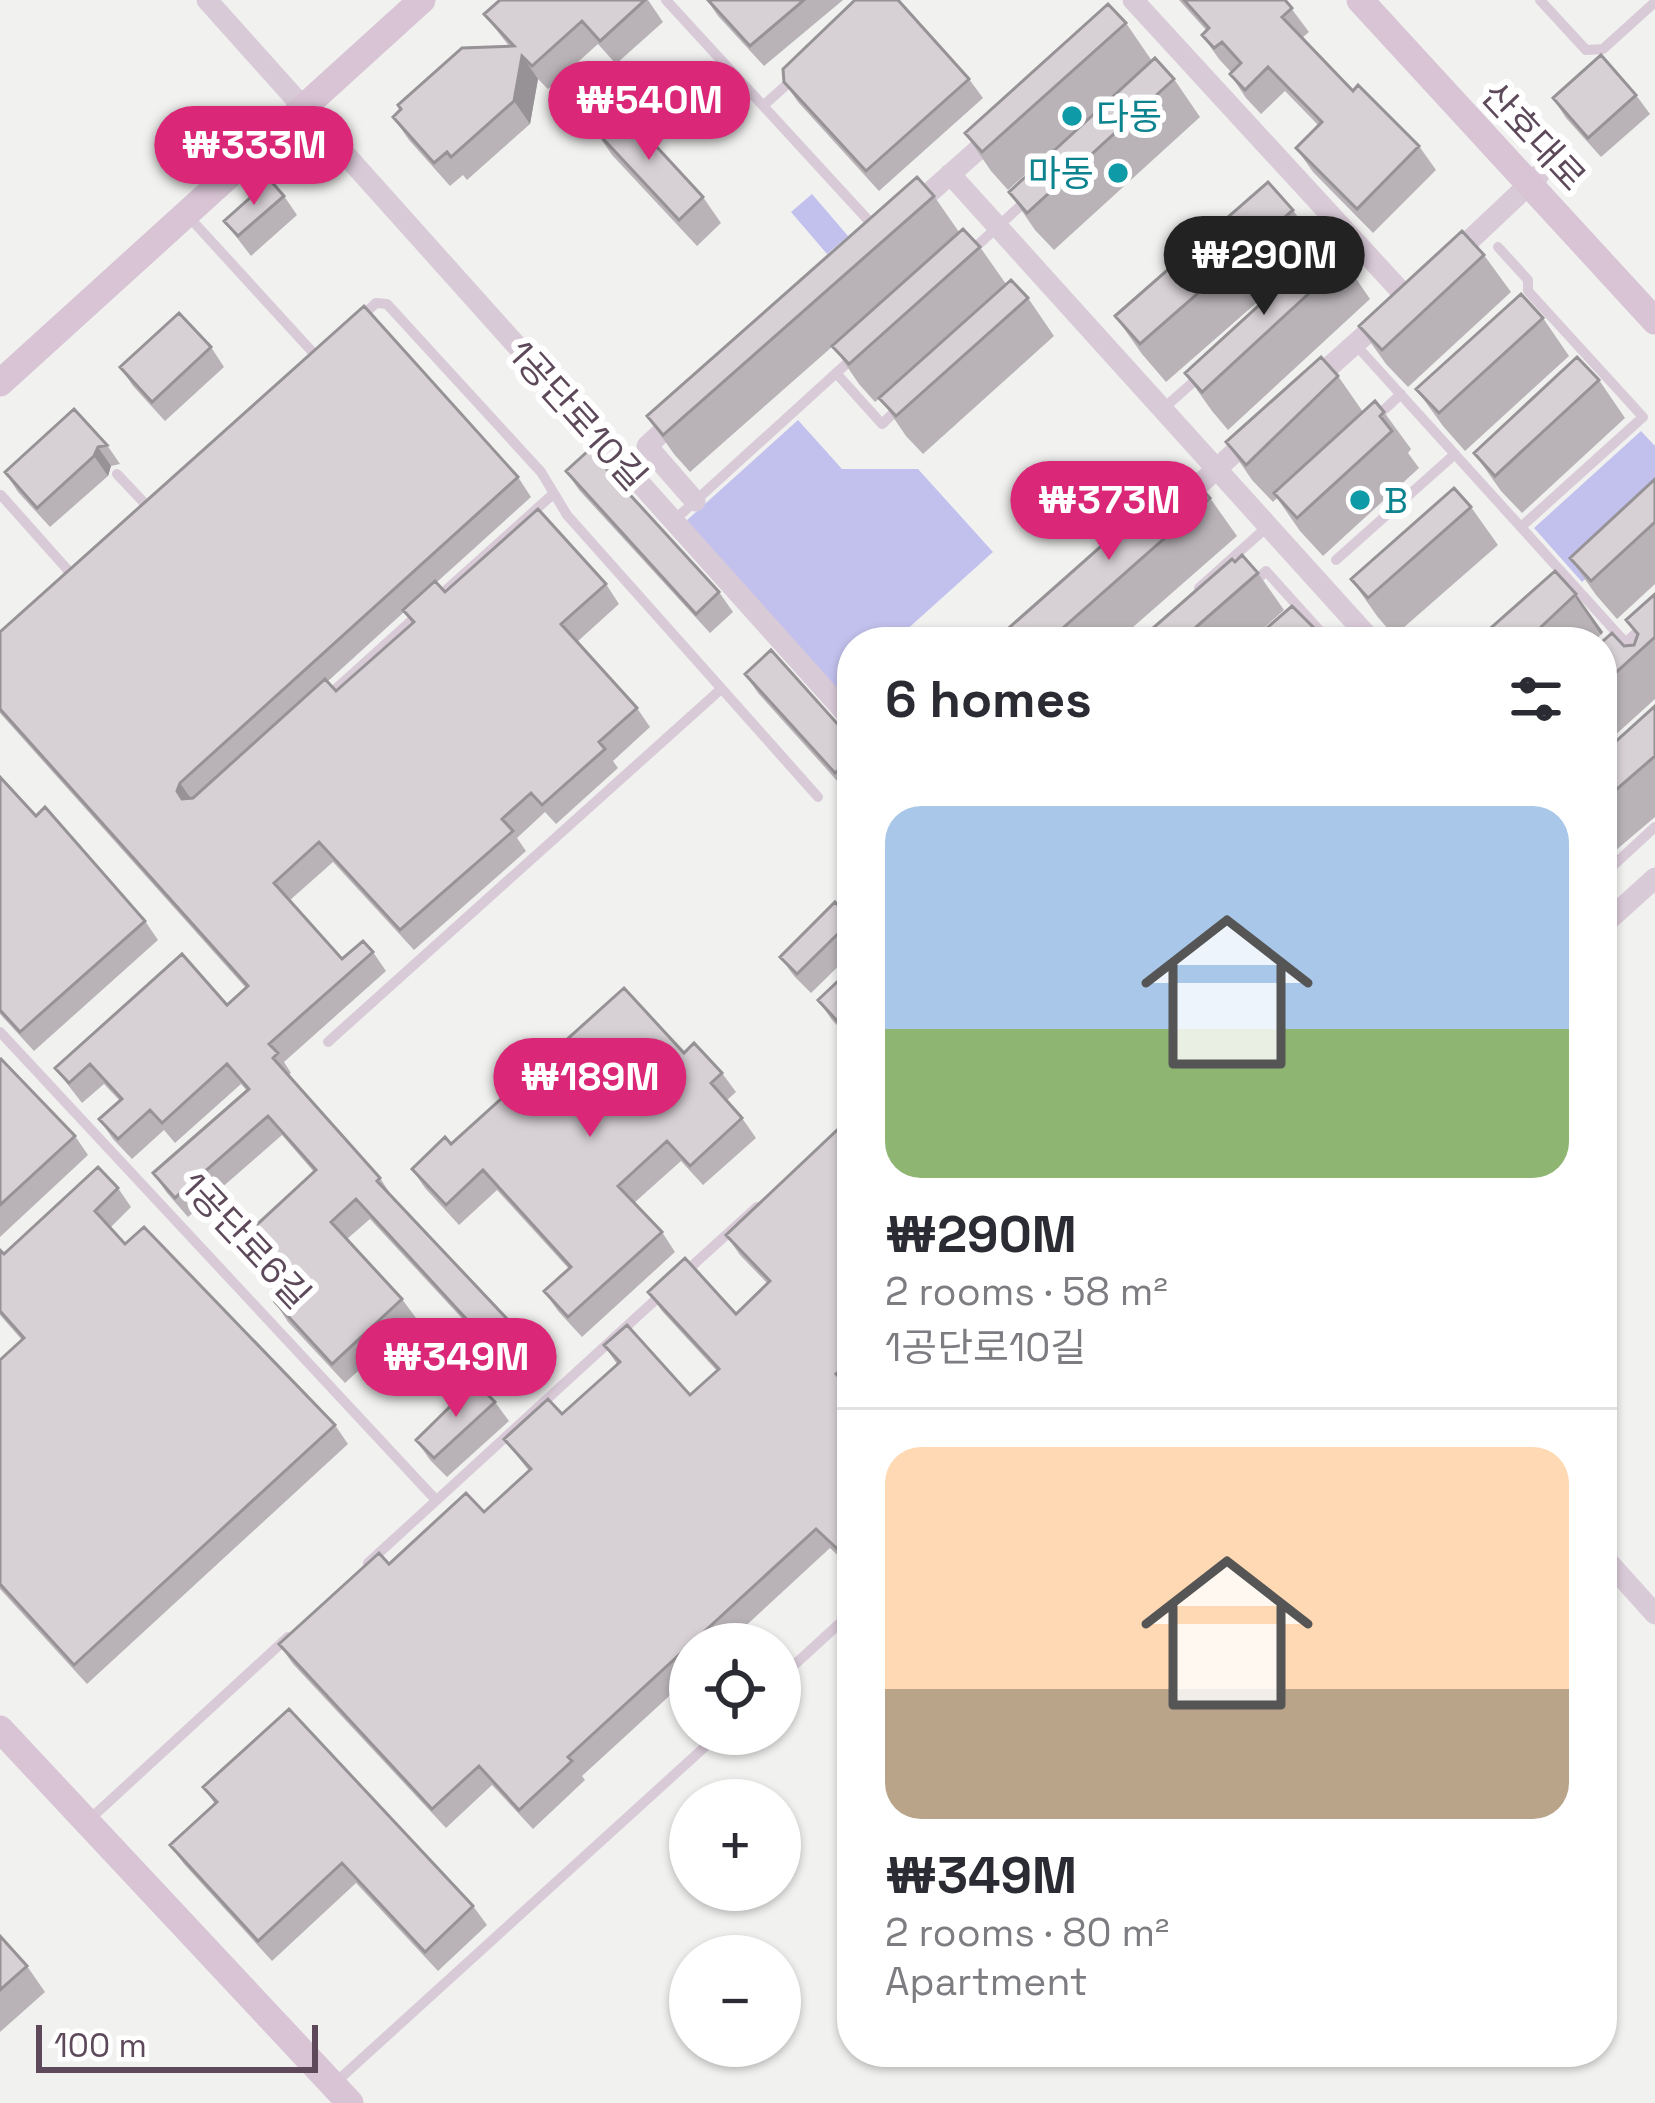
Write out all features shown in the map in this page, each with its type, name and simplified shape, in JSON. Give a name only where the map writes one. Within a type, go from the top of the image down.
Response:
[{"type":"street","name":"1공단로10길","points":[[207,0],[837,703]]},
{"type":"street","points":[[0,383],[422,0]]},
{"type":"street","points":[[1133,0],[1176,63],[1422,284]]},
{"type":"street","name":"산호대로","points":[[1360,0],[1655,303]]},
{"type":"street","name":"산호대로","points":[[1380,0],[1655,321]]},
{"type":"street","points":[[873,229],[950,174],[1020,112]]},
{"type":"street","points":[[950,174],[998,227],[1036,285],[1163,410],[1360,627]]},
{"type":"street","points":[[1164,516],[1534,179]]},
{"type":"street","points":[[688,507],[646,446],[700,398]]},
{"type":"street","points":[[1617,905],[1655,878]]},
{"type":"street","points":[[1617,1572],[1655,1614]]},
{"type":"street","points":[[0,1729],[342,2094]]},
{"type":"lane","points":[[666,0],[873,229]]},
{"type":"lane","points":[[1540,0],[1586,50],[1594,52],[1655,2]]},
{"type":"lane","points":[[764,104],[797,75]]},
{"type":"lane","points":[[949,271],[1032,196]]},
{"type":"lane","points":[[187,214],[317,356]]},
{"type":"lane","points":[[1498,247],[1528,280],[1528,291],[1643,417],[1521,527]]},
{"type":"lane","points":[[1521,317],[1538,302]]},
{"type":"lane","points":[[345,331],[376,303],[387,304],[541,472],[552,495],[818,797]]},
{"type":"lane","points":[[300,372],[331,344]]},
{"type":"lane","points":[[688,507],[869,344]]},
{"type":"lane","points":[[1355,344],[1612,627]]},
{"type":"lane","points":[[1163,410],[1213,364]]},
{"type":"lane","points":[[1578,380],[1595,364]]},
{"type":"lane","points":[[836,373],[882,424],[914,394]]},
{"type":"lane","points":[[1368,425],[1401,394]]},
{"type":"lane","points":[[1417,412],[1435,396]]},
{"type":"lane","points":[[1336,560],[1455,454]]},
{"type":"lane","points":[[1474,475],[1491,459]]},
{"type":"lane","points":[[117,474],[149,508]]},
{"type":"lane","points":[[134,522],[166,493]]},
{"type":"lane","points":[[323,700],[552,495]]},
{"type":"lane","points":[[2,496],[74,577]]},
{"type":"lane","points":[[1187,598],[1268,526]]},
{"type":"lane","points":[[59,590],[89,563]]},
{"type":"lane","points":[[1235,599],[1266,571],[1317,627]]},
{"type":"lane","points":[[1291,627],[1329,593]]},
{"type":"lane","points":[[1617,651],[1655,616]]},
{"type":"lane","points":[[1617,633],[1640,659]]},
{"type":"lane","points":[[328,1042],[719,690]]},
{"type":"lane","points":[[1617,862],[1655,827]]},
{"type":"lane","name":"1공단로6길","points":[[0,1032],[436,1500]]},
{"type":"lane","points":[[349,1581],[765,1199]]},
{"type":"lane","points":[[801,1659],[837,1626]]},
{"type":"lane","points":[[86,1823],[296,1629]]},
{"type":"lane","points":[[342,2094],[696,1755]]},
{"type":"shaded area","points":[[812,194],[848,236],[827,254],[791,212]]},
{"type":"shaded area","points":[[798,420],[842,469],[918,469],[993,552],[910,627],[837,627],[837,689],[686,521]]},
{"type":"shaded area","points":[[1641,431],[1655,446],[1655,516],[1582,582],[1534,528]]},
{"type":"building","points":[[500,0],[645,0],[600,41],[582,21],[532,66],[522,56],[514,101],[451,157],[447,152],[434,163],[393,117],[401,109],[398,105],[462,48],[514,46],[484,14]]},
{"type":"building","points":[[708,0],[804,0],[750,46]]},
{"type":"building","points":[[855,0],[898,0],[969,79],[866,171],[784,82],[783,69]]},
{"type":"building","points":[[1184,0],[1285,0],[1292,8],[1282,17],[1353,91],[1358,85],[1419,146],[1357,209],[1296,148],[1322,122],[1268,67],[1245,90],[1230,74],[1241,63],[1222,42],[1214,48],[1202,35],[1209,28]]},
{"type":"building","points":[[1108,4],[1126,23],[982,152],[965,133]]},
{"type":"building","points":[[1601,55],[1636,95],[1588,138],[1553,98]]},
{"type":"building","points":[[1155,58],[1174,79],[1027,213],[1009,192]]},
{"type":"building","points":[[619,106],[703,197],[679,220],[594,129]]},
{"type":"building","points":[[917,177],[934,196],[663,435],[647,416]]},
{"type":"building","points":[[270,180],[284,196],[238,236],[224,221]]},
{"type":"building","points":[[1268,182],[1293,210],[1140,344],[1115,316]]},
{"type":"building","points":[[963,229],[980,247],[849,364],[832,346]]},
{"type":"building","points":[[1462,231],[1484,255],[1382,350],[1359,326]]},
{"type":"building","points":[[1327,243],[1344,261],[1202,392],[1185,373]]},
{"type":"building","points":[[1011,280],[1028,298],[896,416],[879,398]]},
{"type":"building","points":[[1521,294],[1543,318],[1439,413],[1416,389]]},
{"type":"building","points":[[364,306],[518,477],[180,783],[177,791],[182,799],[193,798],[325,679],[336,691],[414,622],[403,610],[435,581],[445,592],[538,509],[606,584],[561,624],[637,708],[599,742],[605,749],[542,805],[531,793],[502,819],[513,831],[400,930],[319,842],[274,883],[342,959],[363,941],[373,952],[269,1044],[278,1053],[273,1058],[380,1178],[377,1181],[527,1340],[505,1361],[356,1199],[331,1222],[402,1299],[332,1364],[275,1302],[282,1296],[235,1245],[316,1170],[268,1116],[175,1198],[153,1173],[249,1089],[227,1064],[162,1123],[150,1110],[118,1139],[99,1119],[122,1099],[90,1064],[69,1083],[55,1068],[182,954],[227,1005],[248,986],[0,709],[0,632]]},
{"type":"building","points":[[179,313],[211,347],[152,402],[120,367]]},
{"type":"building","points":[[1321,357],[1338,376],[1246,465],[1226,442]]},
{"type":"building","points":[[1577,357],[1599,380],[1495,476],[1474,453]]},
{"type":"building","points":[[1375,401],[1392,431],[1297,518],[1274,493]]},
{"type":"building","points":[[74,409],[107,445],[98,447],[37,508],[5,472]]},
{"type":"building","points":[[589,450],[719,592],[696,614],[566,471]]},
{"type":"building","points":[[1186,471],[1210,498],[1064,627],[1010,627]]},
{"type":"building","points":[[1655,479],[1655,522],[1591,581],[1570,558]]},
{"type":"building","points":[[1454,488],[1471,507],[1368,598],[1351,579]]},
{"type":"building","points":[[1242,555],[1258,573],[1196,627],[1154,627],[1232,559],[1235,562]]},
{"type":"building","points":[[1555,571],[1576,594],[1541,627],[1492,627]]},
{"type":"building","points":[[1655,594],[1655,637],[1617,671],[1617,638],[1624,646],[1634,645],[1638,634],[1626,620]]},
{"type":"building","points":[[1292,606],[1313,627],[1268,627]]},
{"type":"building","points":[[771,650],[837,723],[837,771],[835,773],[745,674]]},
{"type":"building","points":[[1655,706],[1655,756],[1617,789],[1617,740]]},
{"type":"building","points":[[0,777],[36,816],[45,807],[145,921],[20,1032],[0,1010]]},
{"type":"building","points":[[835,902],[837,935],[797,974],[780,957]]},
{"type":"building","points":[[837,982],[837,1021],[818,1000]]},
{"type":"building","points":[[624,988],[684,1053],[694,1043],[722,1073],[711,1083],[742,1118],[690,1166],[667,1141],[618,1186],[662,1232],[568,1317],[544,1291],[571,1267],[483,1170],[446,1205],[412,1169],[445,1137],[451,1144]]},
{"type":"building","points":[[0,1060],[75,1136],[0,1205]]},
{"type":"building","points":[[837,1130],[837,1549],[816,1529],[714,1623],[669,1623],[669,1664],[568,1757],[572,1761],[519,1810],[479,1766],[432,1809],[279,1644],[379,1553],[389,1564],[466,1493],[484,1512],[531,1469],[504,1439],[548,1399],[562,1414],[620,1362],[604,1345],[627,1325],[690,1395],[719,1369],[648,1292],[685,1258],[736,1314],[770,1281],[726,1235]]},
{"type":"building","points":[[98,1167],[118,1188],[95,1211],[125,1244],[144,1227],[335,1425],[74,1665],[0,1584],[0,1360],[24,1338],[0,1311],[0,1250],[4,1254]]},
{"type":"building","points":[[475,1382],[495,1402],[434,1458],[416,1440]]},
{"type":"building","points":[[289,1709],[473,1906],[425,1952],[342,1863],[258,1941],[170,1845],[217,1802],[203,1787]]},
{"type":"building","points":[[0,1936],[27,1966],[0,1990]]},
{"type":"place","name":"다동","points":[[1072,116]]},
{"type":"place","name":"마동","points":[[1118,173]]},
{"type":"place","name":"B","points":[[1360,500]]}]
